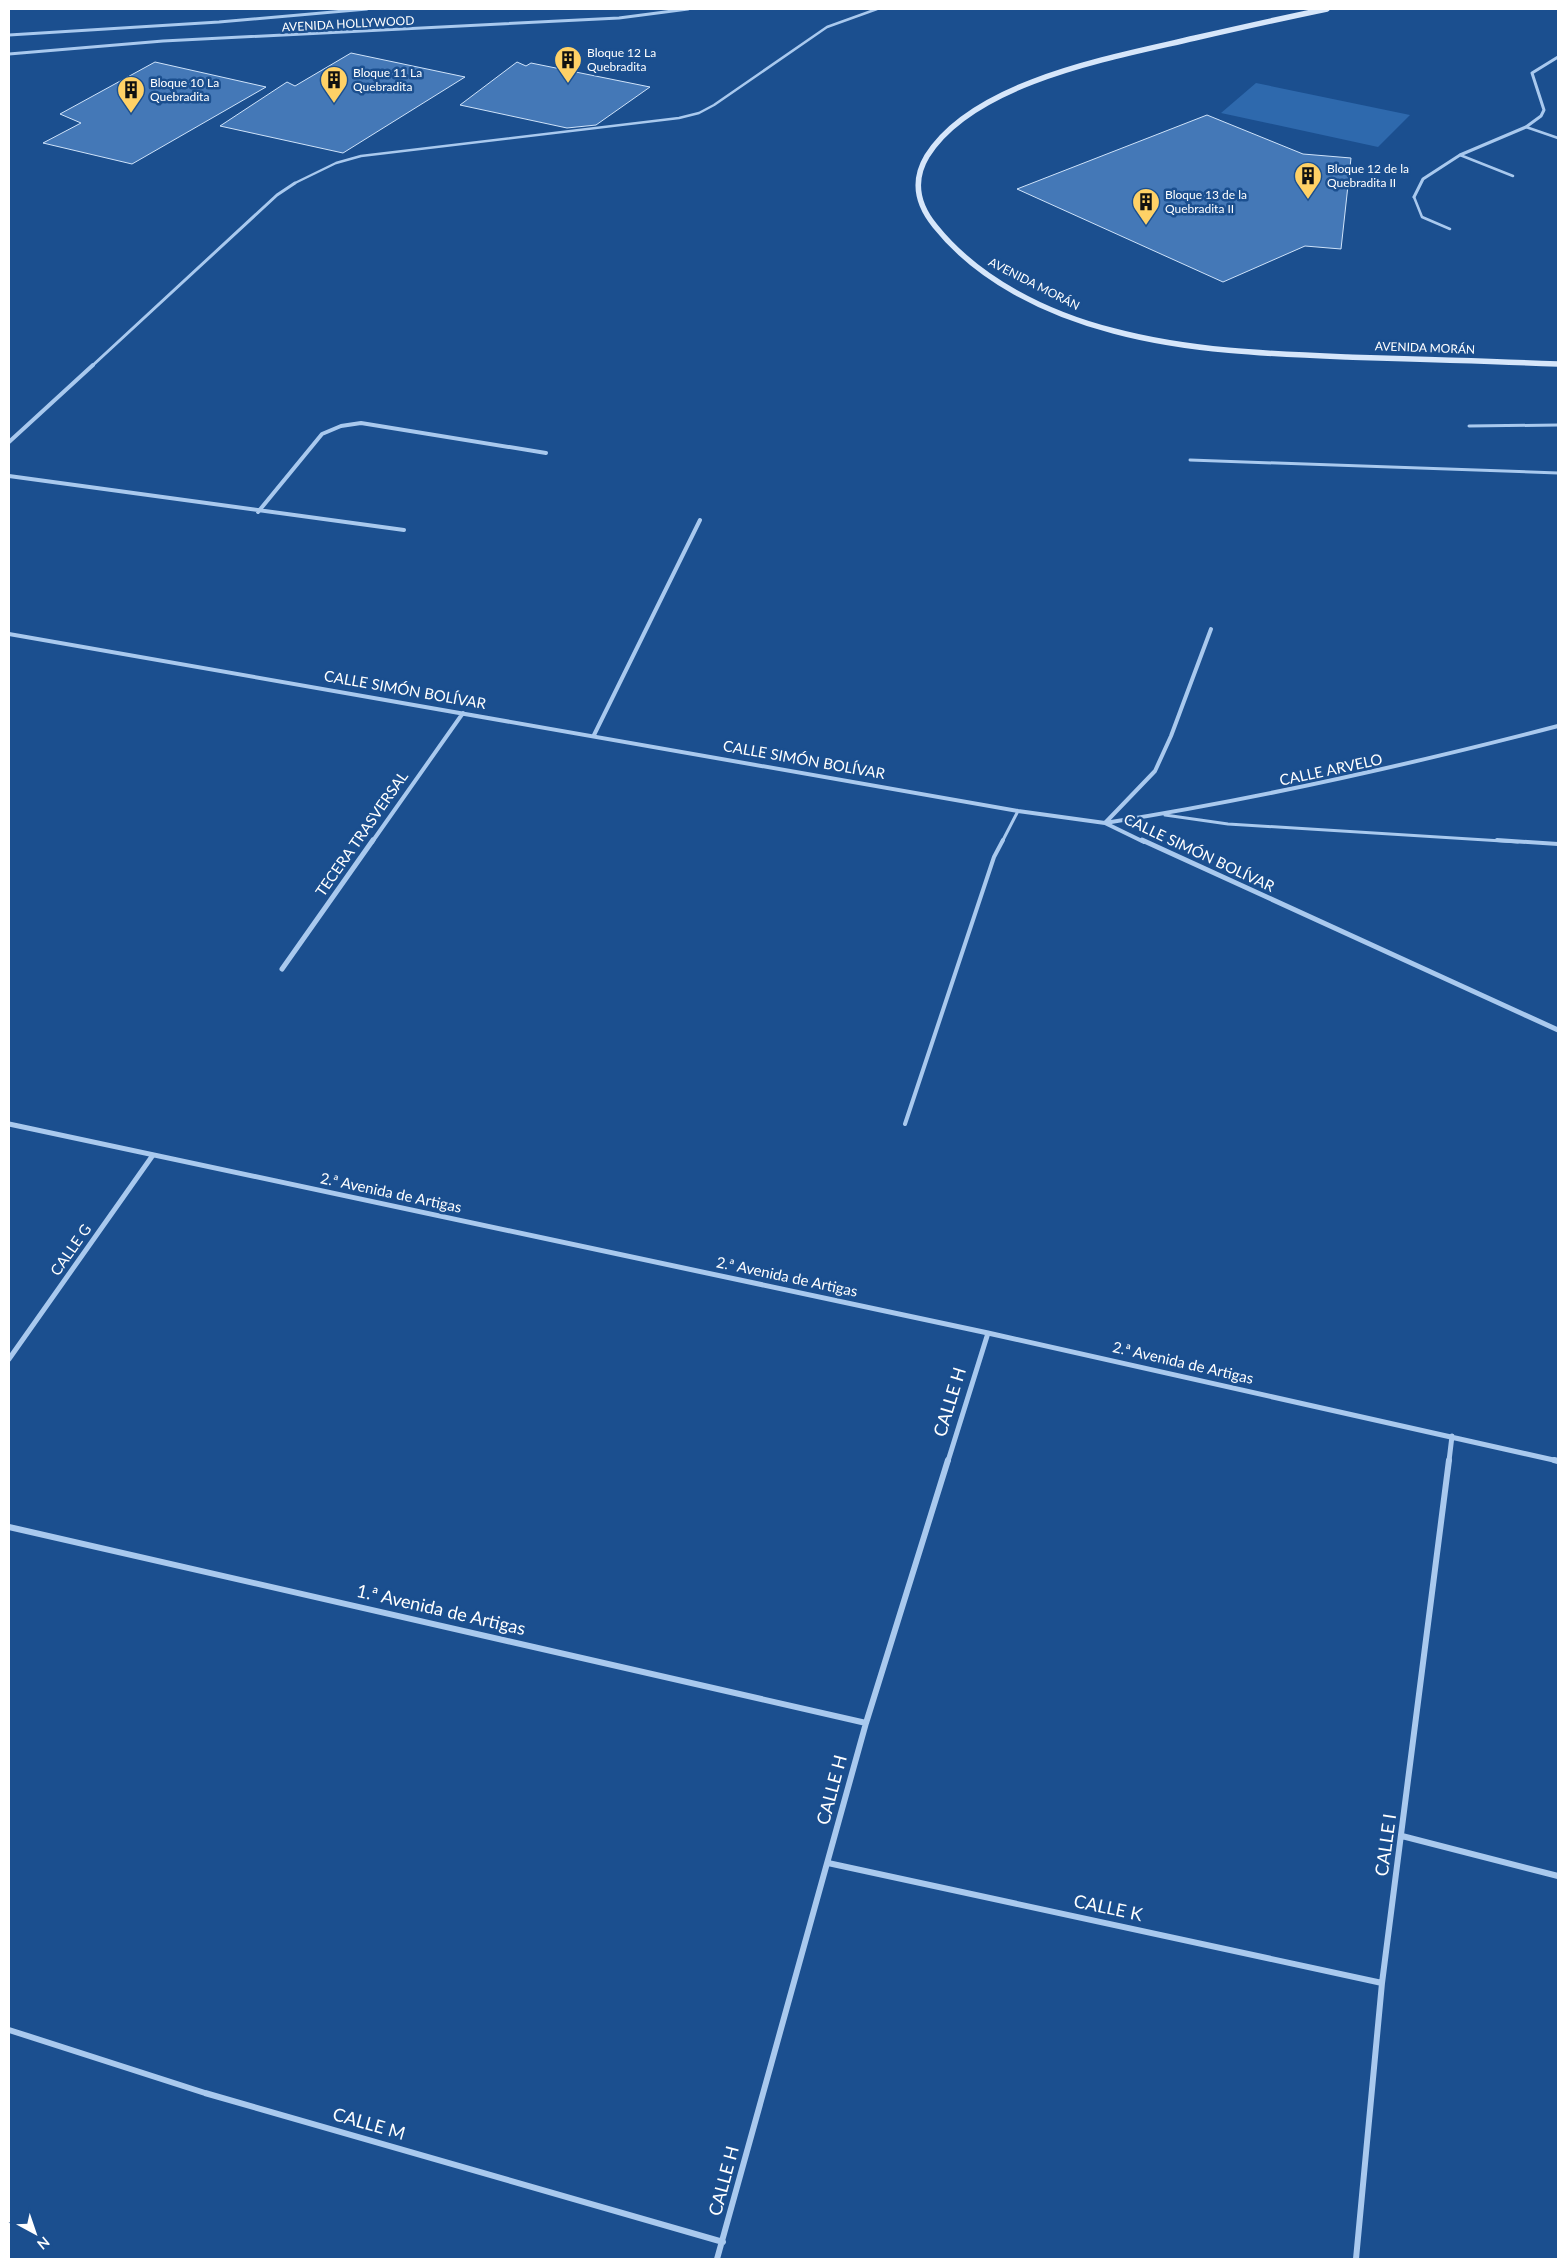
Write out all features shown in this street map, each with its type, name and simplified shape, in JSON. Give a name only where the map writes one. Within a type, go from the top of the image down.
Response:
[{"type":"main road","name":"AVENIDA MORÁN","points":[[1327,9],[1130,53],[1070,70],[988,103],[955,123],[932,148],[920,168],[918,189],[924,210],[944,238],[967,260],[1000,282],[1047,306],[1094,325],[1146,337],[1204,346],[1276,353],[1558,364]]},
{"type":"street","name":"AVENIDA HOLLYWOOD","points":[[9,35],[219,22],[367,9]]},
{"type":"street","name":"AVENIDA HOLLYWOOD","points":[[9,54],[163,41],[352,33],[619,18],[688,9]]},
{"type":"street","points":[[1414,197],[1423,178],[1460,156],[1526,127],[1541,116],[1544,110],[1532,73],[1558,57]]},
{"type":"street","points":[[9,442],[277,195],[295,183]]},
{"type":"street","points":[[258,512],[322,434],[347,424],[361,423],[546,453]]},
{"type":"street","points":[[9,476],[258,512],[404,530]]},
{"type":"street","points":[[594,735],[700,520]]},
{"type":"street","points":[[1105,823],[1155,771],[1171,736],[1211,629]]},
{"type":"street","name":"CALLE SIMÓN BOLÍVAR","points":[[9,634],[594,735],[1018,811],[1105,823],[1243,888],[1558,1030]]},
{"type":"street","name":"TECERA TRASVERSAL","points":[[282,970],[463,713]]},
{"type":"street","name":"CALLE ARVELO","points":[[1105,823],[1165,815],[1381,772],[1558,726]]},
{"type":"street","name":"2.ª Avenida de Artigas","points":[[9,1124],[988,1333],[1558,1461]]},
{"type":"street","name":"CALLE G","points":[[9,1359],[153,1156]]},
{"type":"street","name":"CALLE H","points":[[718,2259],[866,1723],[988,1333]]},
{"type":"street","name":"CALLE I","points":[[1356,2259],[1382,1983],[1452,1436]]},
{"type":"street","name":"1.ª Avenida de Artigas","points":[[9,1527],[866,1723]]},
{"type":"street","points":[[1402,1836],[1558,1876]]},
{"type":"street","name":"CALLE K","points":[[828,1863],[1382,1983]]},
{"type":"street","name":"CALLE M","points":[[9,2030],[205,2093],[723,2242]]},
{"type":"lane","points":[[295,183],[336,163],[361,156],[679,118],[699,113],[714,105],[827,27],[877,9]]},
{"type":"lane","points":[[1526,127],[1558,138]]},
{"type":"lane","points":[[1460,156],[1514,176]]},
{"type":"lane","points":[[1414,197],[1422,217],[1450,228]]},
{"type":"lane","points":[[1469,426],[1558,425]]},
{"type":"lane","points":[[1190,460],[1558,473]]},
{"type":"lane","points":[[905,1124],[994,857],[1018,811]]},
{"type":"lane","points":[[1165,815],[1228,824],[1558,844]]},
{"type":"shaded area","points":[[1256,83],[1410,115],[1378,147],[1221,113]]},
{"type":"building","name":"Bloque 11 La Quebradita","points":[[351,53],[465,77],[343,153],[220,126],[287,82],[295,86]]},
{"type":"building","name":"Bloque 10 La Quebradita","points":[[155,62],[266,87],[132,164],[43,143],[81,123],[60,114]]},
{"type":"building","name":"Bloque 12 La Quebradita","points":[[517,62],[526,66],[531,63],[650,87],[596,125],[567,128],[460,105]]},
{"type":"building","points":[[1207,115],[1303,154],[1351,158],[1341,249],[1305,246],[1223,282],[1017,189]]},
{"type":"place","name":"Bloque 12 La Quebradita","points":[[568,84]]},
{"type":"place","name":"Bloque 11 La Quebradita","points":[[334,104]]},
{"type":"place","name":"Bloque 10 La Quebradita","points":[[131,114]]},
{"type":"place","name":"Bloque 12 de la Quebradita II","points":[[1308,200]]},
{"type":"place","name":"Bloque 13 de la Quebradita II","points":[[1146,226]]}]
